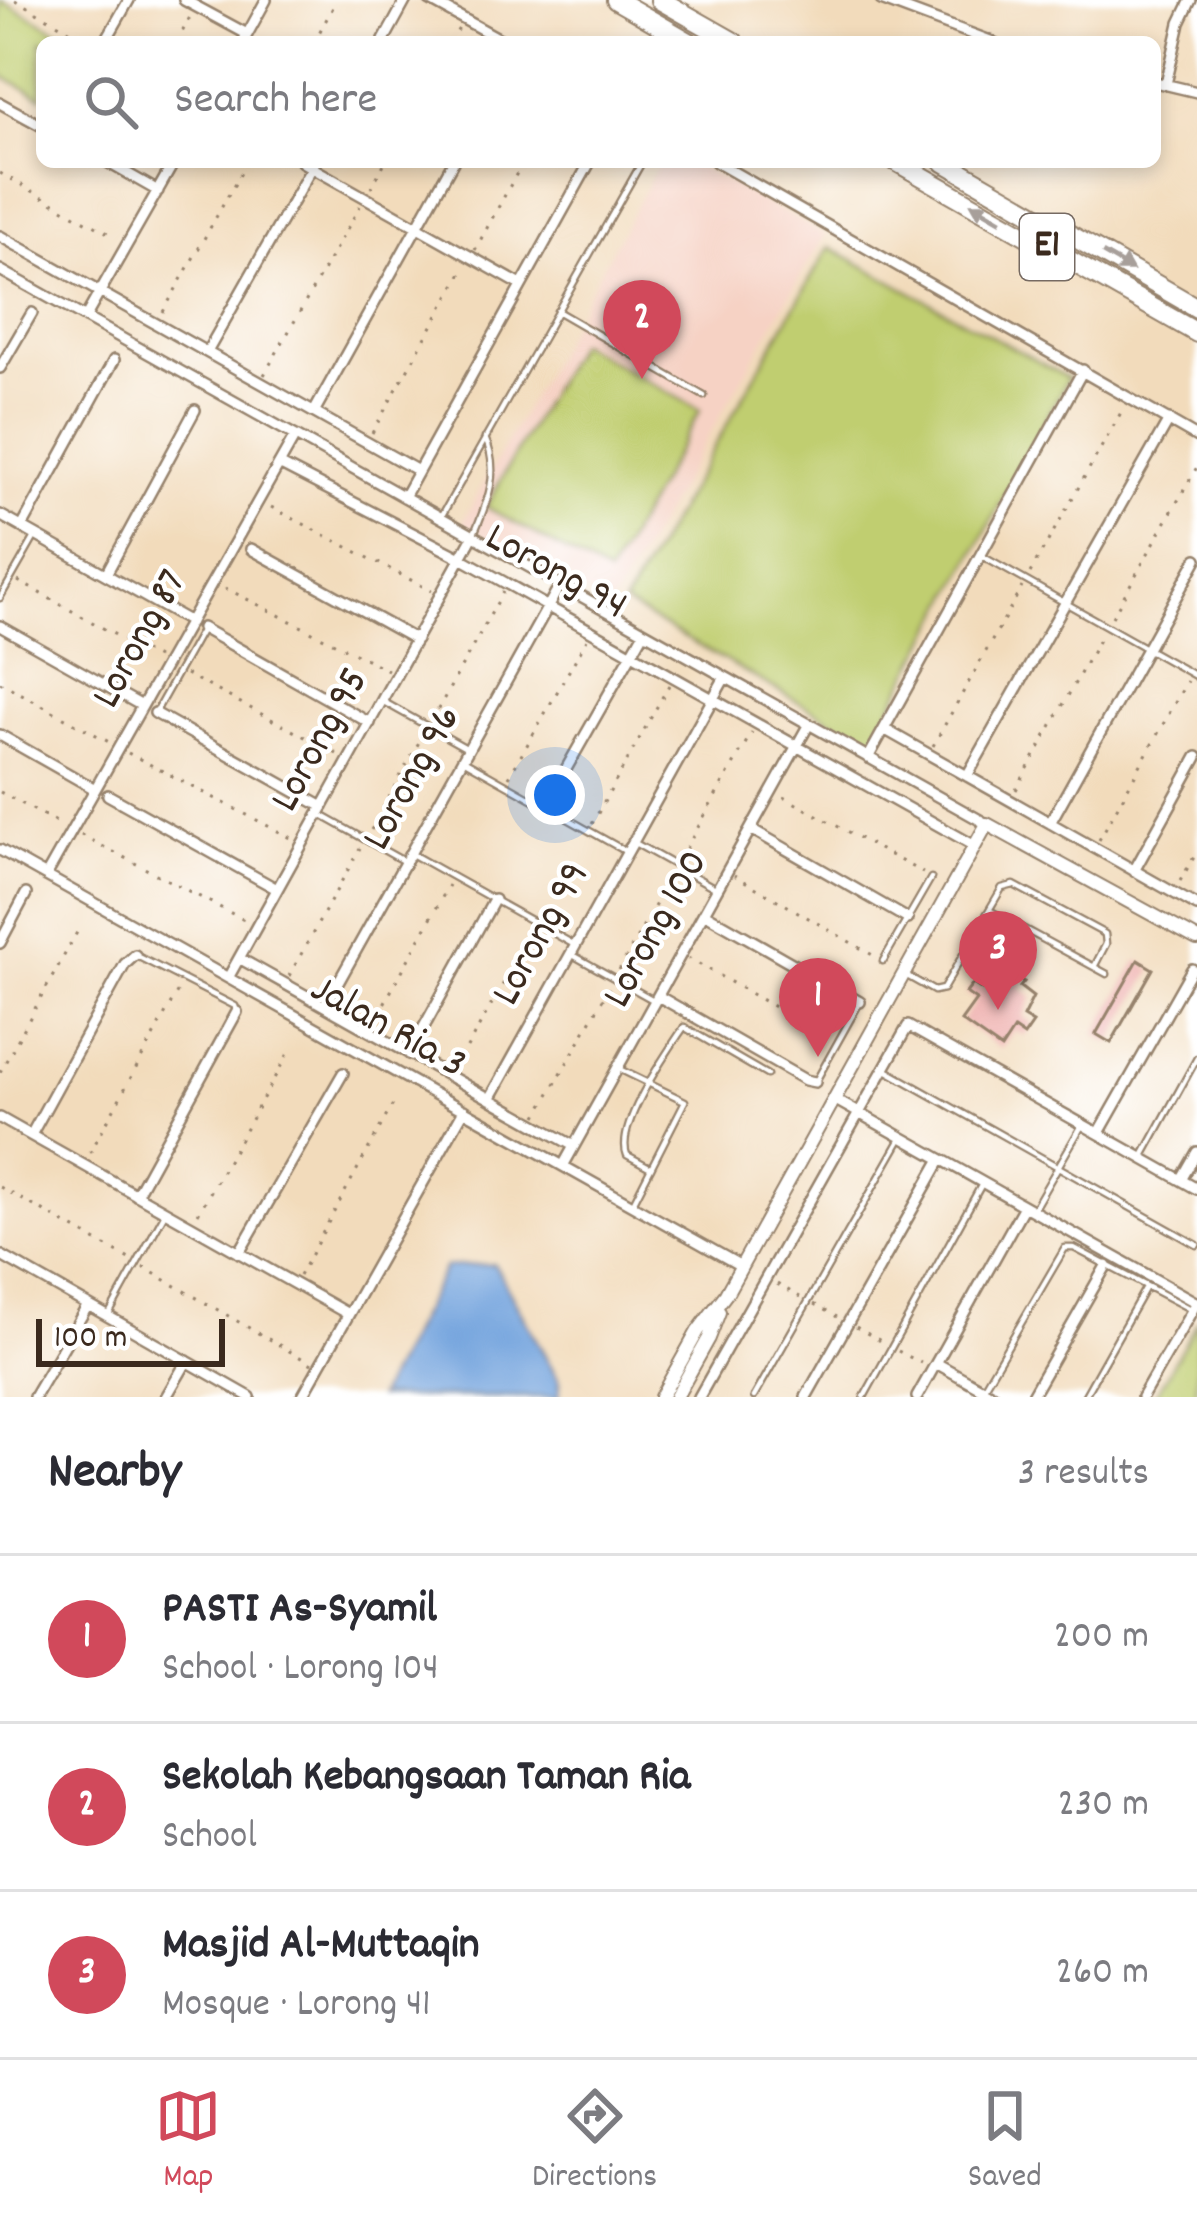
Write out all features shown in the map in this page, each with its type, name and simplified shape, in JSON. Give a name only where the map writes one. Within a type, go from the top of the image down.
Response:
[{"type":"highway","points":[[616,0],[679,36]]},
{"type":"highway","points":[[660,0],[723,36]]},
{"type":"highway","name":"E1","points":[[908,168],[1197,332]]},
{"type":"highway","name":"E1","points":[[954,168],[1197,308]]},
{"type":"street","points":[[108,36],[129,0]]},
{"type":"street","points":[[184,0],[242,36]]},
{"type":"street","points":[[246,36],[266,0]]},
{"type":"street","points":[[386,36],[406,0]]},
{"type":"street","points":[[429,0],[494,36]]},
{"type":"street","points":[[881,0],[978,36]]},
{"type":"street","points":[[1161,80],[1191,0]]},
{"type":"street","points":[[1161,83],[1197,92]]},
{"type":"street","points":[[0,103],[36,123]]},
{"type":"street","points":[[118,168],[158,190]]},
{"type":"street","points":[[86,318],[171,168]]},
{"type":"street","points":[[207,352],[308,168]]},
{"type":"street","points":[[317,168],[521,285]]},
{"type":"street","points":[[314,412],[450,168]]},
{"type":"street","points":[[404,497],[587,168]]},
{"type":"street","points":[[727,168],[1197,437]]},
{"type":"street","points":[[0,236],[418,471]]},
{"type":"street","points":[[0,270],[1197,939]]},
{"type":"street","points":[[0,368],[32,313]]},
{"type":"street","points":[[22,527],[114,360]]},
{"type":"street","points":[[868,758],[1083,370]]},
{"type":"street","points":[[106,574],[195,410]]},
{"type":"street","points":[[967,776],[1169,420]]},
{"type":"street","name":"Lorong 87","points":[[46,876],[295,436]]},
{"type":"street","name":"Lorong 94","points":[[279,464],[461,559],[975,846]]},
{"type":"street","points":[[0,515],[190,622]]},
{"type":"street","name":"Lorong 95","points":[[228,978],[473,536]]},
{"type":"street","points":[[251,549],[416,640]]},
{"type":"street","points":[[1050,824],[1197,560]]},
{"type":"street","name":"Lorong 96","points":[[325,1006],[560,585]]},
{"type":"street","points":[[0,626],[142,706]]},
{"type":"street","points":[[202,628],[370,723]]},
{"type":"street","points":[[545,806],[644,632]]},
{"type":"street","name":"Lorong 99","points":[[490,1099],[725,677]]},
{"type":"street","points":[[154,712],[321,810]]},
{"type":"street","name":"Lorong 100","points":[[563,1166],[808,724]]},
{"type":"street","points":[[884,729],[1197,906]]},
{"type":"street","points":[[0,736],[95,789]]},
{"type":"street","points":[[1134,871],[1197,757]]},
{"type":"street","points":[[108,795],[277,890]]},
{"type":"street","points":[[676,1397],[710,1338],[741,1266],[987,824]]},
{"type":"street","points":[[751,829],[908,919]]},
{"type":"street","name":"Jalan Ria 3","points":[[0,850],[741,1266]]},
{"type":"street","points":[[0,943],[26,894]]},
{"type":"street","points":[[409,1054],[494,900]]},
{"type":"street","points":[[704,913],[860,1002]]},
{"type":"street","points":[[31,1135],[124,964],[135,955]]},
{"type":"street","points":[[239,958],[574,1146]]},
{"type":"street","points":[[1099,1133],[1194,971]]},
{"type":"street","points":[[656,998],[815,1082]]},
{"type":"street","points":[[136,1195],[237,1012]]},
{"type":"street","points":[[699,1397],[908,1026],[1197,1189]]},
{"type":"street","points":[[239,1253],[344,1072]]},
{"type":"street","points":[[834,1099],[1195,1305],[1142,1397]]},
{"type":"street","points":[[302,1397],[464,1110]]},
{"type":"street","points":[[1,1122],[348,1314]]},
{"type":"street","points":[[1181,1180],[1197,1152]]},
{"type":"street","points":[[806,1397],[941,1159]]},
{"type":"street","points":[[917,1397],[1029,1208]]},
{"type":"street","points":[[0,1255],[250,1397]]},
{"type":"street","points":[[1031,1397],[1106,1266]]},
{"type":"street","points":[[662,1397],[698,1331],[726,1294]]},
{"type":"street","points":[[34,1397],[88,1305]]},
{"type":"street","points":[[166,1397],[187,1361]]},
{"type":"street","points":[[936,1363],[981,1393],[998,1397]]},
{"type":"lane","points":[[440,518],[639,168]]},
{"type":"lane","points":[[557,311],[704,397]]},
{"type":"lane","points":[[473,536],[493,479],[485,438]]},
{"type":"lane","points":[[0,598],[36,535]]},
{"type":"lane","points":[[980,555],[1194,676]]},
{"type":"lane","points":[[154,712],[202,628]]},
{"type":"lane","points":[[382,700],[506,784],[588,830],[677,866],[717,889]]},
{"type":"lane","points":[[321,810],[365,839],[454,878],[537,924],[615,978],[656,998]]},
{"type":"lane","points":[[883,961],[931,878]]},
{"type":"lane","points":[[904,974],[934,991],[943,989],[1002,888],[1014,885],[1105,934],[1106,944],[1094,967]]},
{"type":"lane","points":[[989,910],[1107,974]]},
{"type":"lane","points":[[135,955],[235,1006],[237,1012]]},
{"type":"lane","points":[[815,1082],[860,1002]]},
{"type":"lane","points":[[651,1168],[623,1150],[648,1081],[684,1027],[766,1075]]},
{"type":"lane","points":[[1142,1157],[1197,1058]]},
{"type":"lane","points":[[619,1069],[685,1101],[632,1205]]},
{"type":"lane","points":[[884,1069],[1197,1245]]},
{"type":"lane","points":[[1029,1208],[1082,1124]]},
{"type":"lane","points":[[754,1397],[902,1137]]},
{"type":"lane","points":[[864,1397],[982,1182]]},
{"type":"lane","points":[[108,1316],[166,1211]]},
{"type":"lane","points":[[981,1393],[1065,1248],[1074,1248],[1146,1286],[1195,1305]]},
{"type":"lane","points":[[1084,1397],[1146,1286]]},
{"type":"path","points":[[15,0],[80,36]]},
{"type":"path","points":[[317,36],[337,0]]},
{"type":"path","points":[[179,36],[196,7]]},
{"type":"path","points":[[455,36],[464,20]]},
{"type":"path","points":[[156,323],[244,168]]},
{"type":"path","points":[[260,382],[382,168]]},
{"type":"path","points":[[367,442],[520,168]]},
{"type":"path","points":[[0,173],[128,244]]},
{"type":"path","points":[[258,501],[440,595]]},
{"type":"path","points":[[212,581],[397,674]]},
{"type":"path","points":[[285,983],[507,585]]},
{"type":"path","points":[[506,784],[591,632]]},
{"type":"path","points":[[1094,848],[1194,676]]},
{"type":"path","points":[[588,830],[673,679]]},
{"type":"path","points":[[0,682],[303,844]]},
{"type":"path","points":[[533,1123],[755,725]]},
{"type":"path","points":[[772,790],[931,878]]},
{"type":"path","points":[[0,792],[257,926]]},
{"type":"path","points":[[1174,893],[1197,852]]},
{"type":"path","points":[[727,872],[883,961]]},
{"type":"path","points":[[370,1031],[454,878]]},
{"type":"path","points":[[451,1077],[537,924]]},
{"type":"path","points":[[0,1072],[81,925]]},
{"type":"path","points":[[681,954],[837,1043]]},
{"type":"path","points":[[83,1165],[184,979]]},
{"type":"path","points":[[191,1226],[290,1050]]},
{"type":"path","points":[[294,1284],[393,1104]]},
{"type":"path","points":[[0,1187],[318,1367]]},
{"type":"shaded area","points":[[657,168],[701,168],[825,235],[610,607],[462,523]]},
{"type":"green space","points":[[0,0],[68,36],[36,36],[36,94],[0,75]]},
{"type":"green space","points":[[829,247],[1068,378],[872,743],[624,604]]},
{"type":"green space","points":[[577,342],[700,410],[608,575],[486,507]]},
{"type":"green space","points":[[1197,1322],[1197,1397],[1154,1397]]},
{"type":"water","points":[[494,1264],[560,1382],[559,1397],[378,1397],[445,1267]]},
{"type":"building","points":[[1138,960],[1153,969],[1111,1043],[1096,1034]]},
{"type":"building","points":[[996,971],[1010,981],[1014,976],[1024,982],[1020,987],[1033,997],[1023,1017],[1033,1023],[1024,1036],[1014,1029],[1001,1049],[961,1021],[976,1000],[966,993],[973,984],[982,990]]},
{"type":"place","name":"Sekolah Kebangsaan Taman Ria","points":[[642,379]]},
{"type":"place","name":"Masjid Al-Muttaqin","points":[[998,1010]]},
{"type":"place","name":"PASTI As-Syamil","points":[[818,1057]]}]
